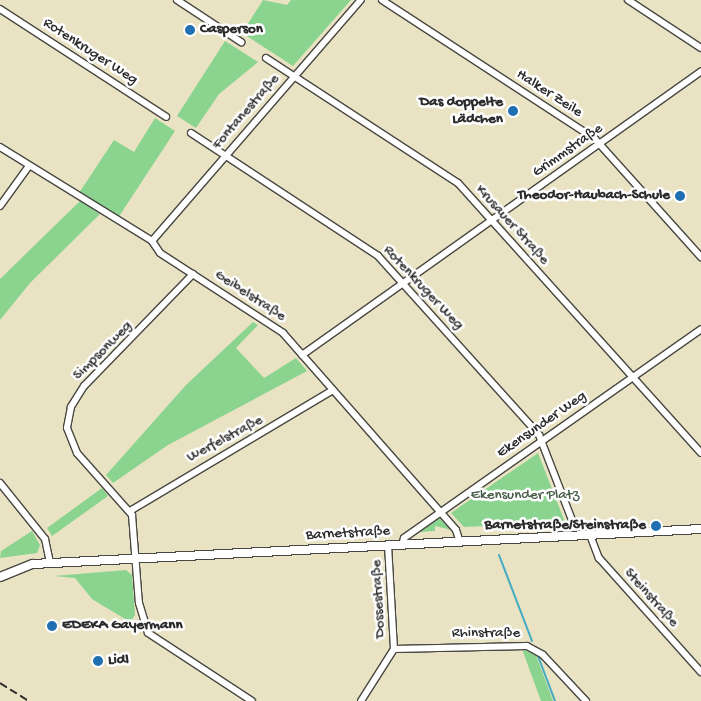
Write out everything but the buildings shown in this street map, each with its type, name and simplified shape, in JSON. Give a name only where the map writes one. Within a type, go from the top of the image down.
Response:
[{"type":"street","points":[[177,0],[241,42]]},
{"type":"street","name":"Fontanestraße","points":[[152,241],[224,155],[361,0]]},
{"type":"street","name":"Halker Zeile","points":[[382,0],[600,143],[701,257]]},
{"type":"street","points":[[628,0],[701,48]]},
{"type":"street","name":"Rotenkruger Weg","points":[[0,9],[166,117]]},
{"type":"street","name":"Krusauer Straße","points":[[266,58],[453,179],[701,453]]},
{"type":"street","name":"Grimmstraße","points":[[302,355],[701,71]]},
{"type":"street","name":"Rotenkruger Weg","points":[[191,134],[375,253],[543,440],[572,520]]},
{"type":"street","name":"Geibelstraße","points":[[0,147],[152,241],[160,253],[283,333],[440,512],[460,542]]},
{"type":"street","points":[[0,206],[29,166]]},
{"type":"street","name":"Simpsonweg","points":[[130,511],[74,448],[67,428],[69,412],[84,386],[193,274]]},
{"type":"street","name":"Ekensunder Weg","points":[[402,545],[404,538],[701,329]]},
{"type":"street","name":"Werfelstraße","points":[[130,511],[333,390]]},
{"type":"street","points":[[0,483],[43,536],[50,563]]},
{"type":"street","points":[[130,511],[137,558],[139,603],[148,633],[252,701]]},
{"type":"street","name":"Barnetstraße","points":[[0,576],[23,566],[50,563],[701,529]]},
{"type":"street","name":"Steinstraße","points":[[590,535],[599,558],[701,672]]},
{"type":"street","name":"Dossestraße","points":[[361,701],[394,649],[388,546]]},
{"type":"street","name":"Rhinstraße","points":[[394,649],[527,646],[543,655],[586,701]]},
{"type":"green space","points":[[263,0],[287,5],[291,0],[351,0],[293,66],[242,33]]},
{"type":"green space","points":[[225,41],[258,62],[219,94],[196,128],[177,116]]},
{"type":"green space","points":[[155,118],[175,131],[118,218],[79,193],[114,140],[134,152]]},
{"type":"green space","points":[[80,201],[100,214],[30,283],[0,320],[0,279]]},
{"type":"green space","points":[[253,322],[258,325],[236,348],[264,378],[296,358],[307,371],[168,445],[113,483],[106,475],[186,385]]},
{"type":"green space","name":"Ekensunder Platz","points":[[538,453],[565,522],[464,527],[451,513]]},
{"type":"green space","points":[[102,488],[108,496],[52,536],[47,528]]},
{"type":"green space","points":[[439,518],[452,530],[435,526],[435,531],[420,532]]},
{"type":"green space","points":[[32,531],[40,545],[37,553],[0,558],[1,551]]},
{"type":"green space","points":[[126,570],[132,575],[135,615],[130,622],[92,599],[75,578],[54,576]]},
{"type":"green space","points":[[522,649],[536,655],[553,701],[541,701]]},
{"type":"waterway","points":[[499,555],[532,641]]},
{"type":"waterway","points":[[538,656],[555,701]]},
{"type":"railway","points":[[0,683],[29,701]]},
{"type":"place","name":"Casperson","points":[[190,30]]},
{"type":"place","name":"Das doppelte Lädchen","points":[[513,111]]},
{"type":"place","name":"Theodor-Haubach-Schule","points":[[680,196]]},
{"type":"place","name":"Barnetstraße/Steinstraße","points":[[656,526]]},
{"type":"place","name":"EDEKA Gayermann","points":[[52,626]]},
{"type":"place","name":"Lidl","points":[[98,661]]}]
